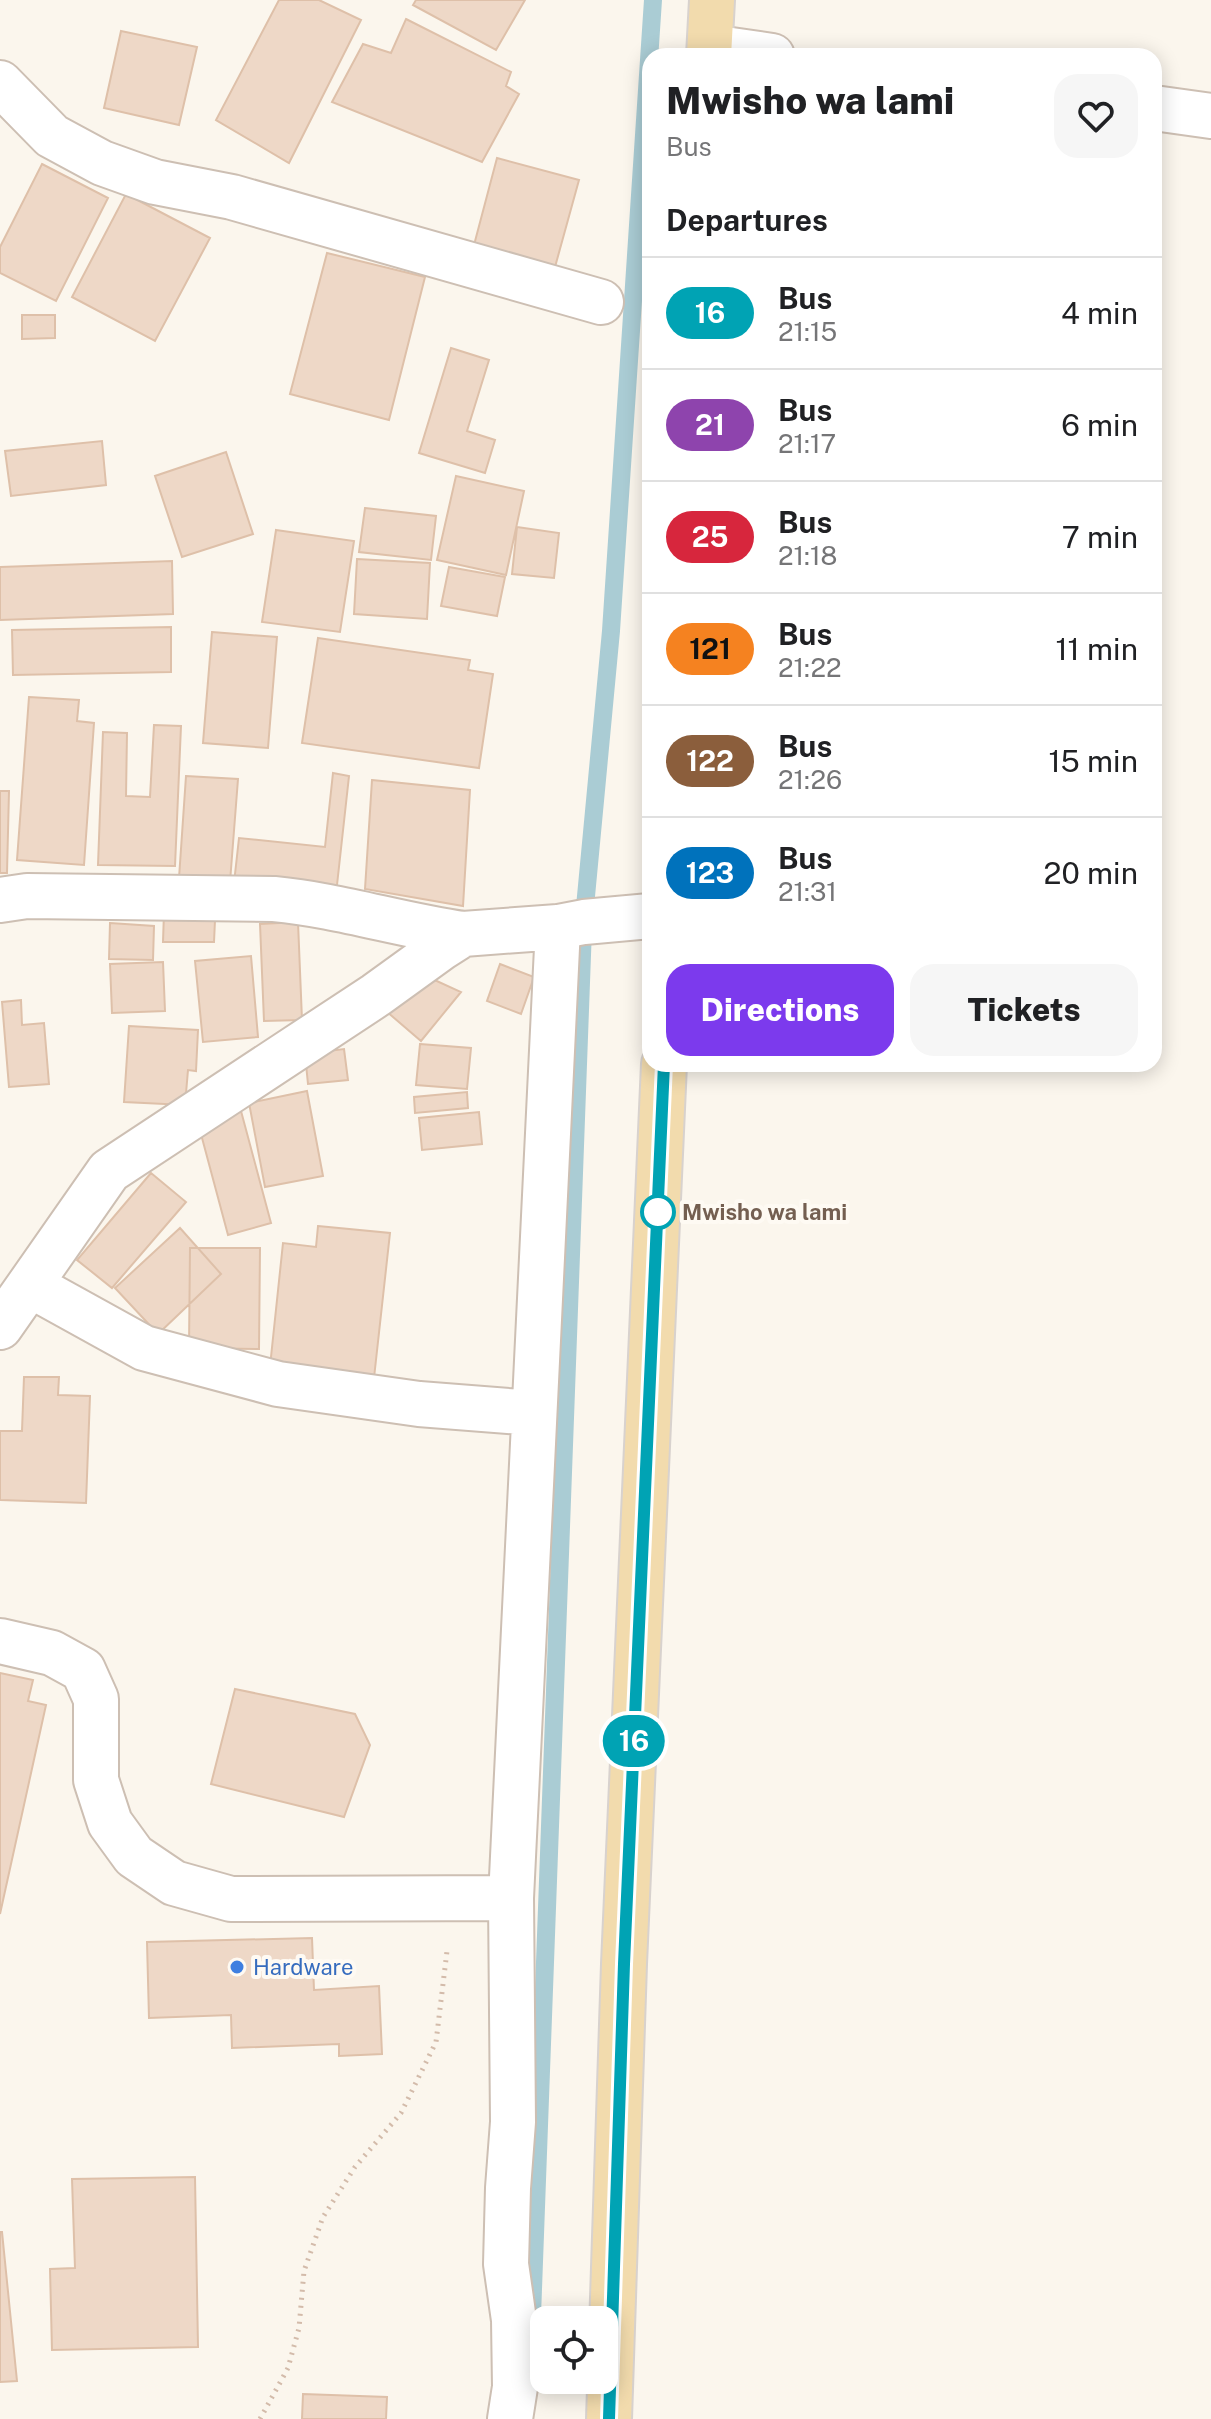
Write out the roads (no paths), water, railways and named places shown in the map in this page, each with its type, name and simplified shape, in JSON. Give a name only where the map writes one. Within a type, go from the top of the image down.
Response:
[{"type":"main road","points":[[709,48],[712,0]]},
{"type":"main road","points":[[609,2419],[624,1964],[664,1072]]},
{"type":"street","points":[[0,83],[52,136],[115,168],[155,182],[232,197],[601,302]]},
{"type":"street","points":[[1162,109],[1211,116]]},
{"type":"street","points":[[0,900],[27,896],[274,899],[312,903],[421,928],[463,934],[642,917]]},
{"type":"street","points":[[510,2419],[515,2387],[514,2320],[506,2264],[513,2122],[511,1898],[558,927]]},
{"type":"street","points":[[0,1327],[109,1171],[463,934]]},
{"type":"street","points":[[30,1285],[144,1348],[278,1384],[419,1404],[534,1413]]},
{"type":"street","points":[[0,1641],[52,1653],[83,1670],[96,1699],[96,1780],[110,1823],[134,1856],[174,1883],[231,1899],[511,1898]]},
{"type":"waterway","points":[[650,48],[653,0]]},
{"type":"waterway","points":[[532,2306],[583,928],[611,631],[642,165]]},
{"type":"place","name":"Mwisho wa lami","points":[[658,1212]]},
{"type":"place","name":"Hardware","points":[[237,1967]]}]
